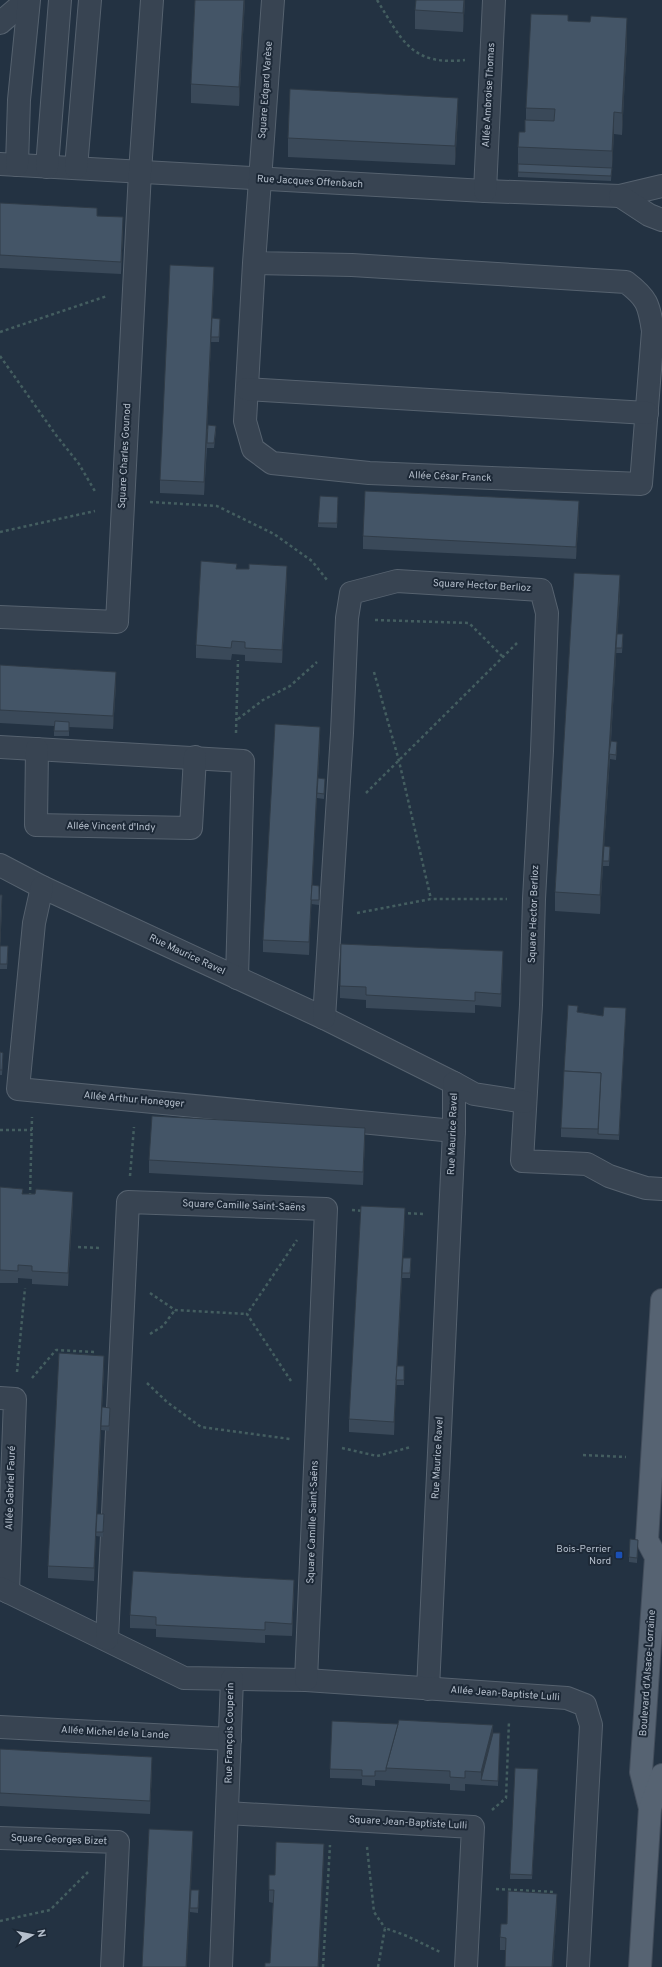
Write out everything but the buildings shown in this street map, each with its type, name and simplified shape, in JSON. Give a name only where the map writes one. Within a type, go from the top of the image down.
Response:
[{"type":"main road","name":"Boulevard d'Alsace-Lorraine","points":[[650,1808],[641,1772],[659,1552],[647,1540],[662,1310]]},
{"type":"main road","name":"Boulevard d'Alsace-Lorraine","points":[[640,1967],[650,1808],[662,1775]]},
{"type":"street","points":[[0,23],[28,0]]},
{"type":"street","points":[[8,165],[19,100],[28,0]]},
{"type":"street","points":[[47,167],[60,0]]},
{"type":"street","points":[[76,168],[90,0]]},
{"type":"street","name":"Square Charles Gounod","points":[[0,617],[117,622],[114,505],[134,287],[140,172],[152,0]]},
{"type":"street","name":"Square Edgard Varèse","points":[[260,179],[273,0]]},
{"type":"street","name":"Allée Ambroise Thomas","points":[[485,191],[494,0]]},
{"type":"street","name":"Rue Jacques Offenbach","points":[[8,165],[485,191],[620,196],[662,186]]},
{"type":"street","name":"Allée César Franck","points":[[254,263],[352,265],[626,282],[642,294],[650,312],[653,331],[641,484],[369,473],[272,464],[254,449],[246,422],[254,263],[260,179]]},
{"type":"street","points":[[620,196],[649,215],[662,220]]},
{"type":"street","points":[[247,389],[647,413]]},
{"type":"street","name":"Square Hector Berlioz","points":[[351,593],[397,581],[541,590],[547,613],[542,751],[534,898],[531,1005],[522,1160],[587,1164],[609,1176],[646,1188],[662,1189]]},
{"type":"street","points":[[324,1018],[337,823],[346,636],[351,593]]},
{"type":"street","points":[[0,747],[196,757],[243,761],[237,978]]},
{"type":"street","name":"Allée Vincent d'Indy","points":[[37,749],[36,825],[191,828],[196,757]]},
{"type":"street","name":"Rue Maurice Ravel","points":[[0,864],[42,887],[324,1018],[454,1083],[454,1131],[438,1439],[428,1689]]},
{"type":"street","name":"Allée Arthur Honegger","points":[[42,887],[34,923],[18,1089],[454,1131]]},
{"type":"street","points":[[454,1083],[474,1094],[525,1102]]},
{"type":"street","points":[[108,1639],[128,1202]]},
{"type":"street","name":"Square Camille Saint-Saëns","points":[[128,1202],[326,1209],[306,1680]]},
{"type":"street","name":"Allée Gabriel Fauré","points":[[4,1590],[7,1399]]},
{"type":"street","name":"Rue François Couperin","points":[[4,1590],[108,1639],[184,1678],[232,1679],[221,1967]]},
{"type":"street","name":"Allée Jean-Baptiste Lulli","points":[[232,1679],[306,1680],[566,1698],[585,1705],[591,1725],[578,1967]]},
{"type":"street","name":"Allée Michel de la Lande","points":[[0,1727],[230,1738]]},
{"type":"street","name":"Square Jean-Baptiste Lulli","points":[[227,1813],[473,1827],[466,1966]]},
{"type":"street","name":"Square Georges Bizet","points":[[0,1838],[118,1842]]},
{"type":"street","points":[[112,1967],[118,1842]]},
{"type":"path","points":[[377,0],[401,40],[420,56],[448,62],[491,59]]},
{"type":"path","points":[[0,332],[134,287]]},
{"type":"path","points":[[0,356],[56,435],[114,505]]},
{"type":"path","points":[[0,532],[114,505],[217,506],[274,534],[312,561],[336,590],[351,593]]},
{"type":"path","points":[[337,823],[547,613]]},
{"type":"path","points":[[374,620],[469,623],[503,657]]},
{"type":"path","points":[[238,719],[263,700],[290,686],[346,636]]},
{"type":"path","points":[[234,760],[238,719],[238,660]]},
{"type":"path","points":[[374,671],[399,761],[431,899]]},
{"type":"path","points":[[331,918],[431,899],[534,898]]},
{"type":"path","points":[[30,1201],[33,1090]]},
{"type":"path","points":[[128,1202],[136,1100]]},
{"type":"path","points":[[0,1130],[32,1130]]},
{"type":"path","points":[[125,1276],[175,1310],[247,1314]]},
{"type":"path","points":[[7,1399],[25,1288]]},
{"type":"path","points":[[7,1399],[56,1350],[122,1353],[163,1326],[175,1310]]},
{"type":"path","points":[[122,1353],[134,1372],[168,1402],[201,1427],[316,1443],[377,1456],[438,1439]]},
{"type":"path","points":[[583,1455],[653,1458]]},
{"type":"path","points":[[473,1827],[506,1798],[510,1695]]},
{"type":"path","points":[[323,1967],[332,1819]]},
{"type":"path","points":[[367,1821],[367,1859],[374,1912],[385,1928],[407,1936],[466,1966]]},
{"type":"path","points":[[0,1921],[50,1910],[118,1842]]},
{"type":"path","points":[[470,1887],[582,1894]]},
{"type":"path","points":[[378,1967],[385,1928]]},
{"type":"place","name":"Bois-Perrier Nord","points":[[619,1555]]}]
